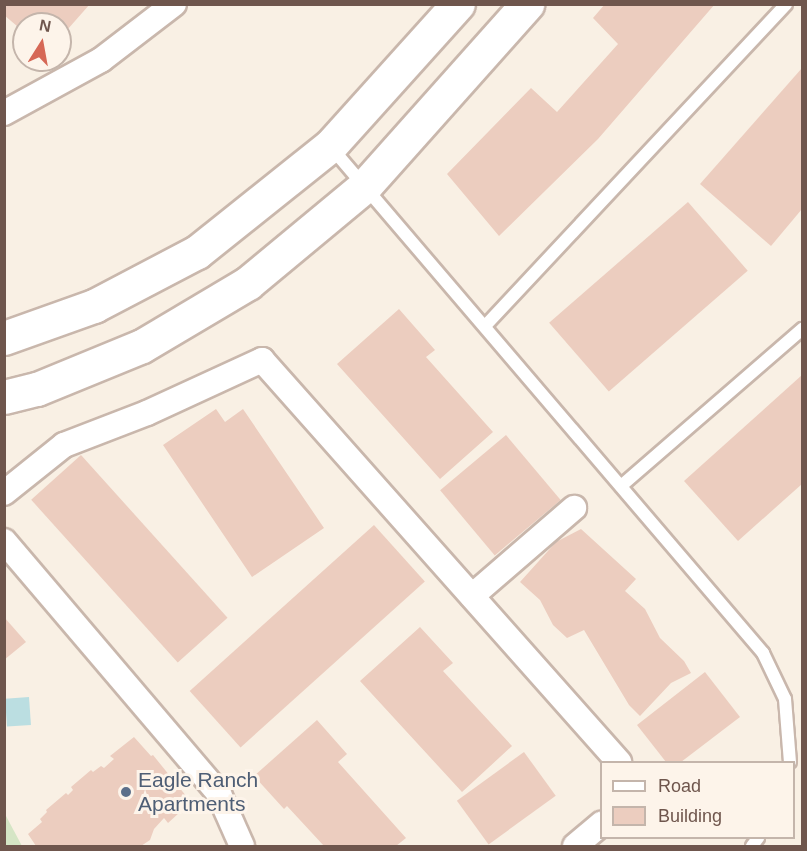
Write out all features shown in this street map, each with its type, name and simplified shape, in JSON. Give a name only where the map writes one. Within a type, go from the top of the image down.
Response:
[{"type":"main road","points":[[4,338],[94,306],[197,252],[330,146],[458,4]]},
{"type":"main road","points":[[4,397],[37,389],[142,346],[248,283],[365,186],[527,4]]},
{"type":"street","points":[[4,113],[101,60],[174,4]]},
{"type":"street","points":[[4,493],[64,445],[147,413],[262,360],[618,761]]},
{"type":"street","points":[[472,596],[574,508]]},
{"type":"street","points":[[4,541],[219,794],[242,846]]},
{"type":"street","points":[[574,846],[600,825]]},
{"type":"lane","points":[[486,326],[786,4]]},
{"type":"lane","points":[[330,146],[763,653],[785,699],[790,761]]},
{"type":"lane","points":[[621,486],[802,329]]},
{"type":"green space","points":[[4,814],[6,816],[22,846],[5,846]]},
{"type":"water","points":[[29,697],[31,725],[7,727],[5,699]]},
{"type":"building","points":[[8,4],[90,4],[72,24],[72,12],[12,12],[12,22],[4,15],[4,9]]},
{"type":"building","points":[[605,4],[715,4],[598,139],[499,236],[447,174],[531,88],[557,112],[618,44],[593,18]]},
{"type":"building","points":[[802,68],[802,209],[771,246],[700,184]]},
{"type":"building","points":[[688,202],[748,271],[609,391],[549,323]]},
{"type":"building","points":[[399,309],[435,350],[426,357],[493,432],[440,479],[337,364]]},
{"type":"building","points":[[802,375],[802,484],[738,541],[684,481]]},
{"type":"building","points":[[216,409],[225,422],[243,409],[324,528],[252,577],[163,445]]},
{"type":"building","points":[[506,435],[561,500],[495,555],[440,490]]},
{"type":"building","points":[[81,455],[228,618],[178,663],[31,500]]},
{"type":"building","points":[[374,525],[425,581],[241,747],[190,691]]},
{"type":"building","points":[[581,529],[636,579],[625,591],[645,609],[660,638],[684,661],[691,673],[671,683],[640,716],[629,705],[584,630],[567,638],[553,625],[540,600],[520,582],[556,542]]},
{"type":"building","points":[[4,617],[26,642],[4,660]]},
{"type":"building","points":[[420,627],[453,663],[443,671],[512,746],[462,792],[360,681]]},
{"type":"building","points":[[705,672],[740,717],[682,761],[665,761],[637,725]]},
{"type":"building","points":[[317,720],[347,754],[338,762],[406,838],[396,846],[324,846],[287,806],[284,809],[254,776]]},
{"type":"building","name":"Eagle Ranch Apartments","points":[[134,737],[151,756],[153,755],[191,802],[168,823],[164,818],[154,829],[150,840],[141,846],[36,846],[28,834],[42,822],[40,819],[47,812],[46,810],[66,793],[68,795],[73,790],[71,787],[91,770],[93,772],[101,766],[104,768],[114,759],[110,756]]},
{"type":"building","points":[[524,752],[556,796],[489,844],[457,801]]},
{"type":"place","name":"Eagle Ranch Apartments","points":[[126,792]]}]
